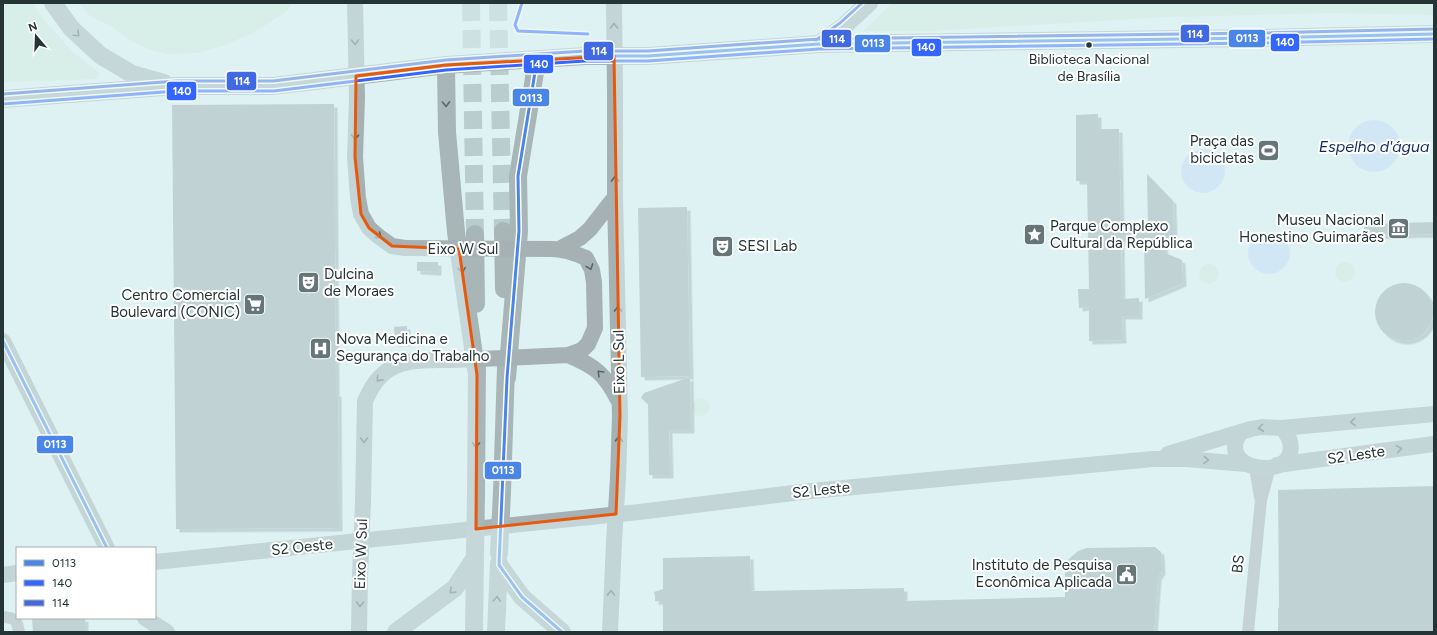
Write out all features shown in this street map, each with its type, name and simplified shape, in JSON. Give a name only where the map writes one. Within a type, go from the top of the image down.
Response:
[{"type":"highway","points":[[53,3],[71,28],[100,55],[132,74],[177,86]]},
{"type":"highway","points":[[819,44],[843,27],[869,3]]},
{"type":"highway","points":[[3,99],[177,86],[273,86],[446,64],[537,60],[585,56],[648,56],[819,44],[1265,38],[1434,34]]},
{"type":"highway","points":[[496,632],[506,378],[519,231],[518,176],[537,60]]},
{"type":"highway","points":[[446,64],[446,132],[455,224],[477,375]]},
{"type":"highway","points":[[503,231],[506,378]]},
{"type":"highway","points":[[474,632],[477,375],[475,234]]},
{"type":"highway","points":[[396,632],[455,588],[475,556]]},
{"type":"highway","points":[[499,559],[522,597],[562,632]]},
{"type":"main road","name":"Eixo W Sul","points":[[355,3],[355,157],[360,214],[369,228],[392,246],[405,248],[555,249],[575,253],[586,258],[592,270],[594,282],[595,328],[588,344],[582,350],[568,355],[412,361],[392,367],[380,376],[372,387],[365,401],[359,632]]},
{"type":"main road","name":"Eixo L Sul","points":[[610,632],[618,478],[620,404],[615,197],[614,3]]},
{"type":"main road","points":[[555,249],[580,238],[590,229],[615,197]]},
{"type":"main road","points":[[3,341],[106,546]]},
{"type":"main road","points":[[568,355],[581,360],[596,369],[610,384],[620,404]]},
{"type":"main road","points":[[1282,428],[1288,434],[1292,444],[1292,449],[1286,459],[1262,466],[1237,457],[1234,448],[1235,442],[1240,433],[1262,427],[1282,428],[1434,414]]},
{"type":"main road","name":"S2 Leste","points":[[1153,459],[1240,433]]},
{"type":"main road","name":"S2 Leste","points":[[490,527],[639,512],[801,492],[1153,459],[1200,460],[1262,466],[1434,444]]},
{"type":"main road","name":"S2 Oeste","points":[[157,563],[490,527]]},
{"type":"main road","points":[[3,575],[16,573]]},
{"type":"main road","points":[[3,586],[16,584]]},
{"type":"main road","points":[[147,619],[167,632]]},
{"type":"street","name":"BS","points":[[1248,632],[1261,500],[1262,466]]},
{"type":"street","points":[[3,616],[14,619],[18,622],[19,632]]},
{"type":"highlighted area","points":[[614,56],[620,416],[616,514],[476,529],[477,375],[459,249],[392,246],[369,228],[361,214],[355,157],[356,76],[446,65]]},
{"type":"green space","points":[[3,3],[33,3],[45,21],[74,53],[100,73],[97,79],[3,82]]},
{"type":"green space","points":[[79,3],[293,3],[286,12],[253,33],[220,47],[197,53],[167,54],[147,49],[128,39],[111,26],[90,16]]},
{"type":"green space","points":[[892,3],[1434,3],[1434,15],[1330,13],[1168,17],[931,31],[863,31]]},
{"type":"green space","points":[[1345,262],[1352,265],[1355,272],[1352,279],[1345,282],[1338,279],[1335,272],[1338,265]]},
{"type":"green space","points":[[1209,264],[1216,267],[1219,274],[1216,281],[1209,284],[1202,281],[1199,274],[1202,267]]},
{"type":"green space","points":[[697,398],[705,398],[710,403],[708,414],[705,416],[697,416],[692,411],[692,403]]},
{"type":"water","name":"Espelho d'água","points":[[1369,120],[1379,120],[1393,127],[1400,141],[1400,151],[1393,165],[1379,172],[1369,172],[1359,168],[1352,161],[1348,151],[1348,141],[1352,131],[1359,124]]},
{"type":"water","points":[[1203,149],[1215,153],[1221,159],[1225,171],[1221,183],[1215,189],[1203,193],[1191,189],[1185,183],[1181,171],[1185,159],[1191,153]]},
{"type":"water","points":[[1265,232],[1273,232],[1281,235],[1287,241],[1290,253],[1287,265],[1281,271],[1273,274],[1265,274],[1257,271],[1251,265],[1248,257],[1248,249],[1251,241],[1257,235]]},
{"type":"building","name":"Centro Comercial Boulevard (CONIC)","points":[[334,104],[336,393],[338,393],[339,528],[176,529],[172,105]]},
{"type":"building","points":[[1098,114],[1098,129],[1119,129],[1121,230],[1148,229],[1147,174],[1173,201],[1174,237],[1164,241],[1165,253],[1182,260],[1183,283],[1145,299],[1144,239],[1121,239],[1122,299],[1139,298],[1139,316],[1122,316],[1123,340],[1089,341],[1089,307],[1079,308],[1078,289],[1089,289],[1087,181],[1076,181],[1076,115]]},
{"type":"building","points":[[687,207],[690,376],[641,377],[638,208]]},
{"type":"building","name":"Museu Nacional Honestino Guimarães","points":[[1434,222],[1434,234],[1364,236],[1364,224]]},
{"type":"building","points":[[417,262],[438,262],[438,272],[417,271]]},
{"type":"building","points":[[1404,283],[1420,288],[1428,296],[1433,312],[1428,328],[1420,336],[1404,341],[1388,336],[1380,328],[1375,312],[1380,296],[1388,288]]},
{"type":"building","points":[[407,326],[407,343],[395,343],[394,327]]},
{"type":"building","points":[[690,377],[691,430],[669,430],[670,475],[649,475],[648,404],[641,398],[644,393]]},
{"type":"building","points":[[1434,486],[1434,632],[1278,632],[1278,490]]},
{"type":"building","points":[[1155,547],[1161,552],[1162,571],[1158,577],[1154,632],[663,632],[663,602],[655,601],[654,592],[663,589],[663,558],[750,556],[751,591],[904,588],[904,601],[1065,597],[1065,565],[1078,551],[1087,548]]},
{"type":"building","points":[[32,619],[85,619],[85,632],[33,632]]},
{"type":"tunnel","points":[[471,3],[475,234]]},
{"type":"tunnel","points":[[498,3],[503,231]]},
{"type":"transit line","name":"140","points":[[522,3],[515,25],[518,31],[588,34]]},
{"type":"transit line","name":"114","points":[[816,40],[840,23],[862,3]]},
{"type":"transit line","name":"114","points":[[3,94],[177,81],[273,81],[446,60],[585,51],[648,51],[819,39],[1434,29]]},
{"type":"transit line","name":"0113","points":[[562,632],[522,597],[499,565],[507,378],[519,231],[518,176],[537,60],[585,56],[648,56],[819,44],[1434,34]]},
{"type":"transit line","name":"140","points":[[3,104],[177,91],[274,91],[446,70],[585,61],[648,61],[819,49],[1434,39]]},
{"type":"transit line","name":"0113","points":[[3,341],[106,547]]},
{"type":"place","name":"Biblioteca Nacional de Brasília","points":[[1089,45]]},
{"type":"place","name":"Praça das bicicletas","points":[[1269,150]]},
{"type":"place","name":"Museu Nacional Honestino Guimarães","points":[[1399,229]]},
{"type":"place","name":"Parque Complexo Cultural da República","points":[[1034,235]]},
{"type":"place","name":"SESI Lab","points":[[722,246]]},
{"type":"place","name":"Dulcina de Moraes","points":[[309,283]]},
{"type":"place","name":"Centro Comercial Boulevard (CONIC)","points":[[255,304]]},
{"type":"place","name":"Nova Medicina e Segurança do Trabalho","points":[[320,348]]},
{"type":"place","name":"Instituto de Pesquisa Econômica Aplicada","points":[[1127,574]]}]
